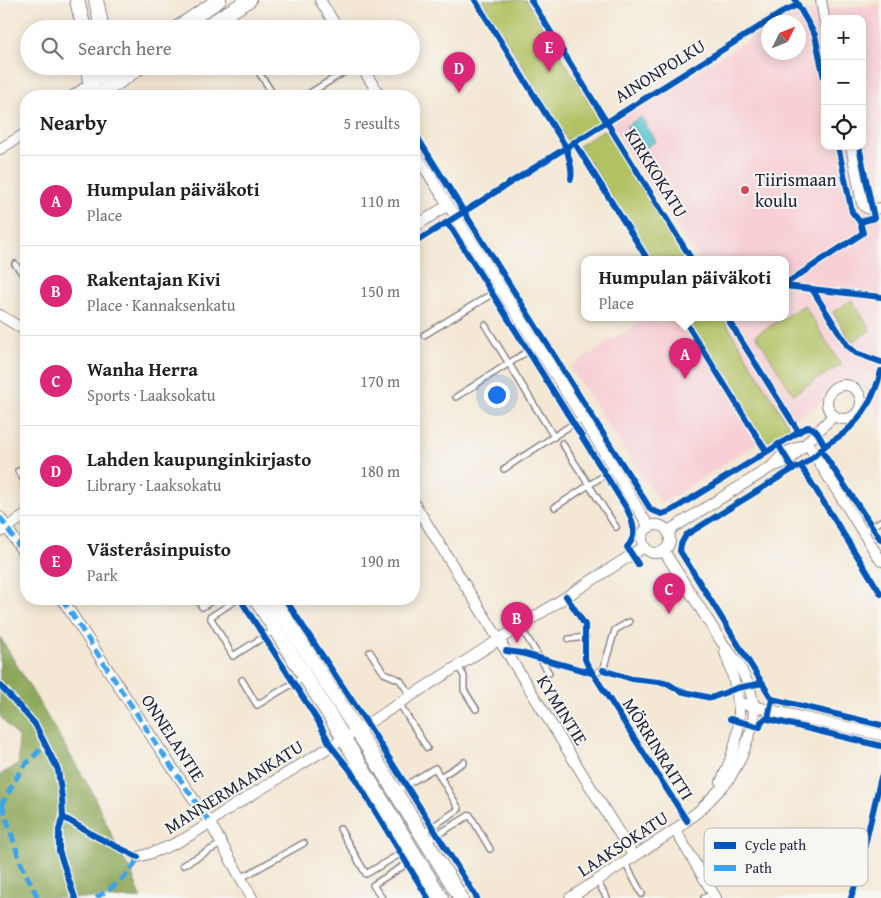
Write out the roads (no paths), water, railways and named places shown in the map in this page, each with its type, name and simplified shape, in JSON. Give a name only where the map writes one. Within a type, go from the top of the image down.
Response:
[{"type":"main road","points":[[77,0],[82,20]]},
{"type":"main road","points":[[96,0],[100,20]]},
{"type":"main road","points":[[189,20],[218,0]]},
{"type":"main road","points":[[217,20],[249,0]]},
{"type":"main road","points":[[89,75],[91,90]]},
{"type":"main road","points":[[91,90],[102,75]]},
{"type":"main road","points":[[105,90],[106,75]]},
{"type":"main road","points":[[110,90],[129,75]]},
{"type":"main road","points":[[260,605],[344,738],[441,898]]},
{"type":"main road","points":[[276,605],[357,730],[461,898]]},
{"type":"street","points":[[320,0],[332,20]]},
{"type":"street","points":[[822,0],[824,15]]},
{"type":"street","points":[[367,75],[376,90]]},
{"type":"street","points":[[0,149],[20,137]]},
{"type":"street","points":[[852,150],[862,204],[869,210],[881,208]]},
{"type":"street","points":[[420,161],[649,527]]},
{"type":"street","points":[[420,223],[448,206]]},
{"type":"street","points":[[0,316],[20,326]]},
{"type":"street","points":[[668,531],[771,467],[784,453],[807,443],[833,416]]},
{"type":"street","points":[[807,443],[881,561]]},
{"type":"street","name":"KYMINTIE","points":[[420,513],[498,639],[629,860]]},
{"type":"street","points":[[0,517],[4,530],[20,550]]},
{"type":"street","points":[[4,530],[20,519]]},
{"type":"street","points":[[663,526],[668,531],[671,538],[669,546],[664,552],[657,554],[650,552],[644,547],[642,540],[643,532],[649,527],[663,526]]},
{"type":"street","name":"MANNERMAANKATU","points":[[138,857],[159,852],[210,823],[222,813],[399,704],[644,547]]},
{"type":"street","name":"LAAKSOKATU","points":[[570,898],[675,830],[715,795],[728,781],[741,758],[753,725],[754,706],[749,686],[738,663],[721,641],[664,552]]},
{"type":"street","name":"ONNELANTIE","points":[[66,605],[178,778],[210,823],[252,898]]},
{"type":"street","name":"LAAKSOKATU","points":[[715,795],[734,754],[740,722],[737,688],[721,641]]},
{"type":"street","points":[[739,703],[881,735]]},
{"type":"street","points":[[675,830],[704,883]]},
{"type":"lane","points":[[260,75],[268,90]]},
{"type":"lane","points":[[315,90],[339,75]]},
{"type":"lane","points":[[15,264],[20,270]]},
{"type":"lane","points":[[424,335],[500,289]]},
{"type":"lane","points":[[484,325],[554,437]]},
{"type":"lane","points":[[456,397],[536,346]]},
{"type":"lane","points":[[504,469],[582,418]]},
{"type":"lane","points":[[562,443],[616,527]]},
{"type":"lane","points":[[555,507],[614,469]]},
{"type":"lane","points":[[863,532],[881,521]]},
{"type":"lane","points":[[229,605],[210,617],[233,656],[275,630]]},
{"type":"lane","points":[[592,673],[603,670],[615,630],[629,622]]},
{"type":"lane","points":[[519,626],[549,673]]},
{"type":"lane","points":[[569,639],[586,637]]},
{"type":"lane","points":[[370,652],[384,673],[400,680],[411,696]]},
{"type":"lane","points":[[458,666],[464,676],[464,690],[476,709]]},
{"type":"lane","points":[[242,680],[257,705],[305,676]]},
{"type":"lane","points":[[399,704],[427,748]]},
{"type":"lane","points":[[440,777],[464,762]]},
{"type":"lane","points":[[396,792],[435,768],[460,809],[424,838]]},
{"type":"lane","points":[[424,838],[470,815],[490,848]]},
{"type":"lane","points":[[340,829],[366,874],[414,853]]},
{"type":"lane","points":[[183,864],[222,843]]},
{"type":"lane","points":[[241,878],[304,843]]},
{"type":"lane","points":[[382,898],[373,885],[414,853]]},
{"type":"lane","points":[[629,860],[642,894]]},
{"type":"lane","points":[[597,881],[607,898]]},
{"type":"water","points":[[641,117],[656,141],[642,150],[626,126]]},
{"type":"place","name":"Västeråsinpuisto","points":[[549,72]]},
{"type":"place","name":"Lahden kaupunginkirjasto","points":[[459,93]]},
{"type":"place","name":"Tiirismaan koulu","points":[[745,190]]},
{"type":"place","name":"Humpulan päiväkoti","points":[[685,379]]},
{"type":"place","name":"Wanha Herra","points":[[669,614]]},
{"type":"place","name":"Rakentajan Kivi","points":[[517,643]]}]
